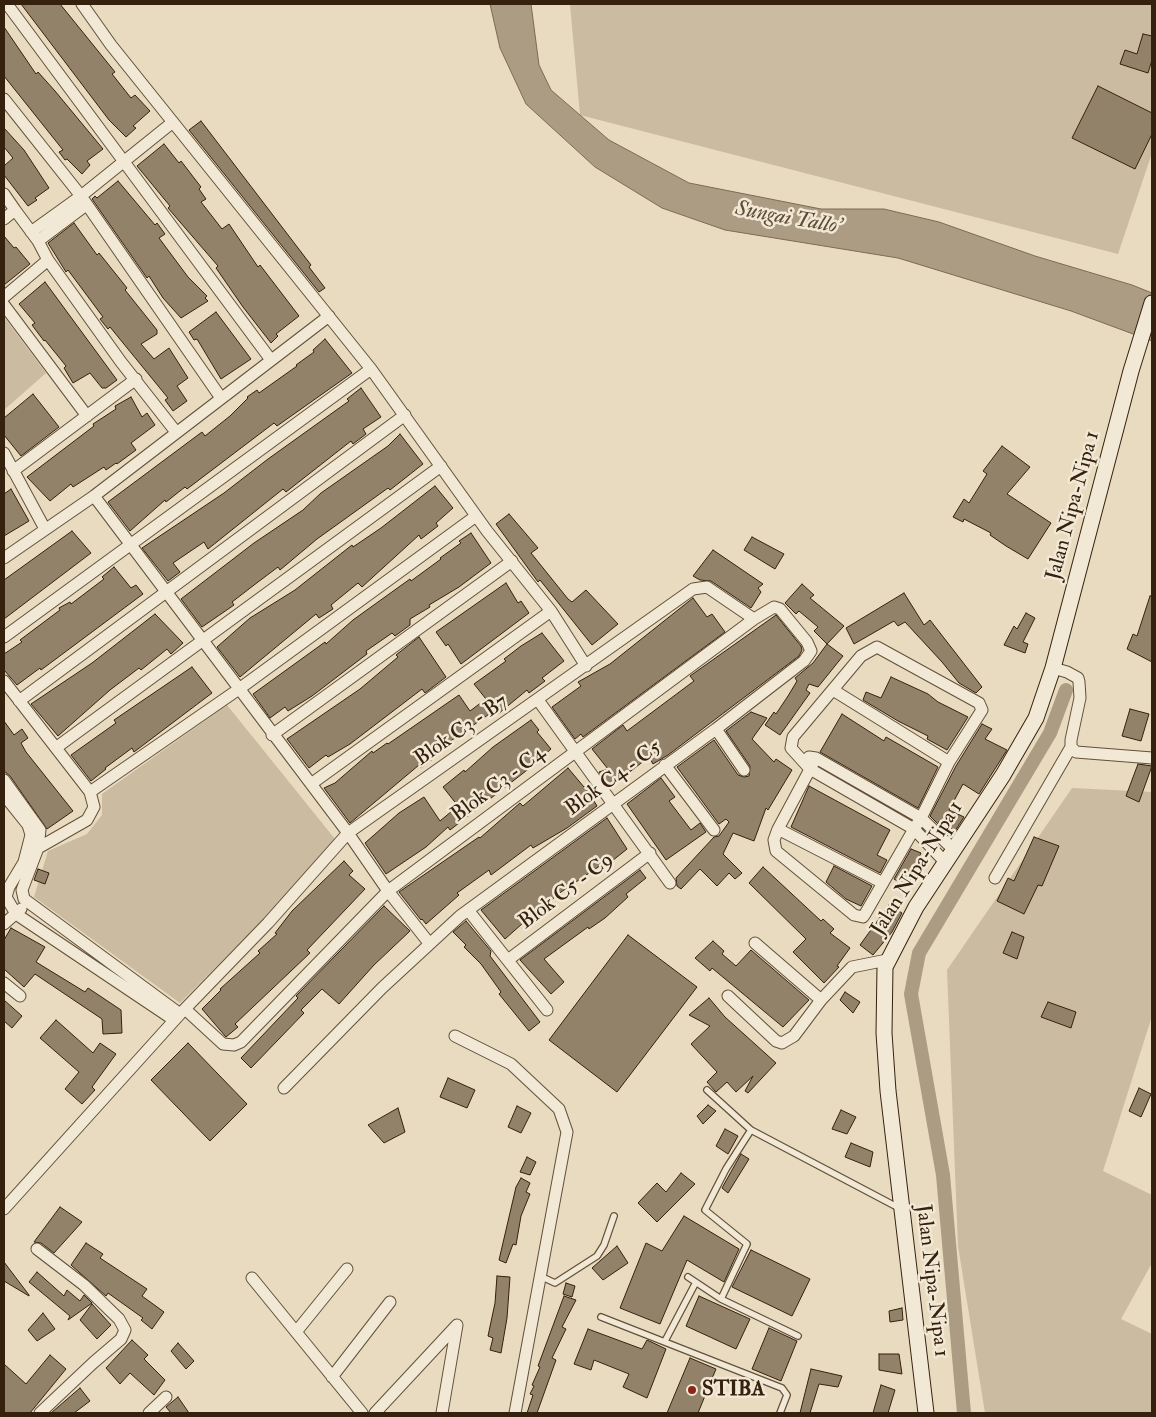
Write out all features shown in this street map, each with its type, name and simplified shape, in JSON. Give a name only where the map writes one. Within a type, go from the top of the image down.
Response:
[{"type":"street","points":[[7,4],[271,360]]},
{"type":"street","points":[[82,4],[111,46],[370,368],[476,516],[552,611],[586,666]]},
{"type":"street","points":[[4,99],[83,200],[221,398]]},
{"type":"street","points":[[34,236],[83,200],[123,161],[173,122]]},
{"type":"street","points":[[4,194],[34,236],[48,260],[176,432]]},
{"type":"street","points":[[4,219],[15,210]]},
{"type":"street","points":[[4,297],[48,260]]},
{"type":"street","name":"Jalan Nipa-Nipa 1","points":[[926,1413],[901,1209],[884,1033],[884,986],[887,960],[916,907],[1023,743],[1036,718],[1053,668],[1131,371],[1152,303]]},
{"type":"street","points":[[4,305],[87,416]]},
{"type":"street","points":[[4,558],[94,496],[328,316]]},
{"type":"street","points":[[4,637],[370,368]]},
{"type":"street","points":[[14,471],[136,379]]},
{"type":"street","points":[[19,700],[405,415]]},
{"type":"street","points":[[4,453],[45,529]]},
{"type":"street","points":[[57,747],[441,466]]},
{"type":"street","points":[[94,496],[272,735],[348,833],[388,891],[429,942]]},
{"type":"street","points":[[90,792],[239,689],[476,516]]},
{"type":"street","points":[[272,735],[512,561]]},
{"type":"street","name":"Blok C3 - B7","points":[[4,1209],[179,1014],[268,923],[348,833],[693,589],[702,586],[707,587],[754,619]]},
{"type":"street","name":"Blok C3 - C4","points":[[179,1014],[223,1044],[228,1045],[240,1042],[388,891],[754,619],[774,607],[780,609],[807,642]]},
{"type":"street","points":[[311,784],[552,611]]},
{"type":"street","name":"Blok C4 - C5","points":[[284,1088],[429,942],[468,910],[716,729],[804,662],[810,650],[807,642]]},
{"type":"street","points":[[816,758],[810,769],[778,829],[774,840],[776,851],[860,918],[865,914],[914,829],[921,818],[949,762],[982,710],[979,703],[877,646],[861,656],[790,740],[790,748],[800,756],[810,769],[914,829],[945,862]]},
{"type":"street","points":[[996,878],[1071,747],[1080,698],[1080,682],[1078,678],[1053,668]]},
{"type":"street","points":[[4,681],[90,792],[94,807],[87,820],[38,848]]},
{"type":"street","points":[[833,690],[949,762]]},
{"type":"street","points":[[538,700],[670,883]]},
{"type":"street","points":[[716,729],[744,770]]},
{"type":"street","points":[[1071,747],[1076,752],[1084,754],[1152,758]]},
{"type":"street","points":[[800,756],[816,758],[921,818],[953,849]]},
{"type":"street","points":[[665,765],[714,830]]},
{"type":"street","points":[[4,780],[40,830],[38,848],[24,898],[16,914],[4,924]]},
{"type":"street","points":[[4,795],[28,825],[31,834],[24,862],[5,897]]},
{"type":"street","points":[[778,829],[883,883]]},
{"type":"street","name":"Blok C5 - C9","points":[[508,960],[650,854]]},
{"type":"street","points":[[5,897],[24,898],[179,1014]]},
{"type":"street","points":[[5,897],[16,914],[179,1014]]},
{"type":"street","points":[[468,910],[547,1010]]},
{"type":"street","points":[[755,944],[821,1000]]},
{"type":"street","points":[[728,996],[776,1041],[782,1043],[794,1036],[821,1000],[852,967],[887,960]]},
{"type":"street","points":[[4,983],[20,996]]},
{"type":"street","points":[[456,1036],[511,1064],[559,1109],[567,1132],[516,1413]]},
{"type":"street","points":[[37,1249],[84,1285],[119,1319],[126,1330],[121,1340],[93,1363],[40,1413]]},
{"type":"street","points":[[296,1332],[346,1269]]},
{"type":"street","points":[[252,1278],[362,1413]]},
{"type":"street","points":[[332,1377],[390,1302]]},
{"type":"street","points":[[375,1413],[457,1325],[442,1413]]},
{"type":"street","points":[[148,1413],[166,1397]]},
{"type":"lane","points":[[707,1090],[751,1130],[901,1209]]},
{"type":"lane","points":[[721,1299],[747,1244],[705,1210],[726,1169],[751,1130]]},
{"type":"lane","points":[[540,1276],[555,1283],[597,1256],[604,1245],[614,1216]]},
{"type":"lane","points":[[688,1277],[695,1284],[721,1299],[798,1336]]},
{"type":"lane","points":[[665,1341],[695,1284]]},
{"type":"lane","points":[[601,1317],[782,1388],[787,1395],[780,1413]]},
{"type":"shaded area","points":[[570,4],[1152,4],[1152,153],[1118,254],[580,115]]},
{"type":"shaded area","points":[[4,317],[46,373],[4,410]]},
{"type":"shaded area","points":[[227,705],[335,839],[275,908],[180,1003],[34,897],[48,851],[87,834],[102,815],[102,794]]},
{"type":"shaded area","points":[[1072,788],[1152,792],[1152,1016],[1103,1171],[1152,1195],[1152,1263],[1121,1319],[1152,1334],[1152,1413],[985,1413],[958,1246],[947,970]]},
{"type":"water","name":"Sungai Tallo'","points":[[490,4],[531,4],[539,65],[551,90],[609,140],[689,183],[821,209],[884,209],[939,222],[1035,256],[1132,285],[1152,293],[1152,341],[1071,311],[898,258],[725,230],[662,208],[595,167],[526,104],[500,48]]},
{"type":"building","points":[[21,4],[60,4],[115,72],[112,74],[131,98],[135,95],[150,111],[133,126],[136,128],[126,137],[109,120]]},
{"type":"building","points":[[4,27],[36,74],[38,72],[55,91],[103,149],[87,161],[90,165],[82,174],[67,159],[65,160],[59,152],[63,150],[4,76]]},
{"type":"building","points":[[1143,34],[1152,36],[1152,60],[1148,73],[1120,64],[1125,50],[1137,54]]},
{"type":"building","points":[[1098,86],[1152,113],[1152,134],[1135,169],[1072,138]]},
{"type":"building","points":[[201,121],[311,265],[309,267],[325,288],[319,292],[189,130]]},
{"type":"building","points":[[4,128],[24,150],[49,188],[35,198],[37,200],[28,206],[4,175],[4,166],[13,158],[4,147]]},
{"type":"building","points":[[164,144],[179,163],[181,161],[201,187],[199,189],[206,199],[201,202],[222,229],[229,224],[258,267],[260,265],[299,316],[276,334],[278,336],[271,343],[216,268],[218,266],[168,208],[170,206],[137,166]]},
{"type":"building","points":[[118,181],[155,225],[157,223],[165,234],[159,238],[188,277],[207,296],[205,298],[208,301],[181,318],[163,298],[149,276],[147,278],[92,199],[95,196],[97,198]]},
{"type":"building","points":[[74,223],[97,255],[99,253],[127,288],[125,290],[157,330],[157,334],[141,344],[154,359],[169,348],[188,378],[177,386],[187,401],[173,411],[165,400],[168,398],[110,327],[108,329],[100,319],[103,317],[68,270],[66,272],[48,243]]},
{"type":"building","points":[[4,236],[30,264],[4,285]]},
{"type":"building","points":[[45,282],[117,380],[106,388],[102,388],[90,373],[73,383],[64,368],[66,366],[44,341],[32,325],[35,323],[19,304]]},
{"type":"building","points":[[216,312],[251,359],[221,379],[197,339],[194,340],[189,332]]},
{"type":"building","points":[[325,339],[352,373],[277,426],[274,423],[187,489],[185,487],[166,502],[165,500],[130,531],[108,502],[202,432],[205,436],[230,416],[247,397],[257,390],[259,393],[297,366],[314,352],[313,350]]},
{"type":"building","points":[[361,388],[381,417],[363,429],[366,434],[353,444],[351,441],[286,492],[283,489],[208,549],[204,542],[173,563],[180,572],[168,581],[142,548],[224,493],[349,401],[347,399]]},
{"type":"building","points":[[33,394],[59,427],[21,456],[4,435],[4,418]]},
{"type":"building","points":[[131,397],[142,417],[147,413],[155,425],[131,443],[136,450],[106,470],[104,467],[73,487],[71,484],[50,501],[27,477],[94,426],[93,424],[116,409],[115,406]]},
{"type":"building","points":[[400,434],[423,464],[390,490],[388,488],[317,539],[280,570],[278,567],[232,602],[234,605],[202,627],[181,599],[254,543],[303,510],[321,493],[388,446]]},
{"type":"building","points":[[1002,446],[1030,467],[1007,494],[1051,523],[1028,559],[990,535],[991,533],[964,519],[963,522],[953,517],[964,499],[969,503],[987,474],[983,471]]},
{"type":"building","points":[[435,486],[453,508],[436,523],[438,526],[421,539],[419,535],[362,587],[358,583],[331,605],[333,609],[319,618],[316,614],[240,677],[217,647],[250,618],[295,590],[352,545],[353,547],[381,528]]},
{"type":"building","points":[[11,489],[29,521],[4,536],[4,494]]},
{"type":"building","points":[[509,514],[538,548],[531,553],[568,599],[572,602],[586,590],[618,624],[592,645],[540,580],[538,582],[496,524]]},
{"type":"building","points":[[72,531],[91,553],[4,619],[4,580]]},
{"type":"building","points":[[471,533],[491,563],[459,587],[410,619],[410,625],[395,636],[392,633],[366,651],[367,654],[312,696],[288,711],[285,707],[270,718],[253,694],[325,642],[326,644],[353,620],[441,559],[461,543],[459,541]]},
{"type":"building","points":[[752,537],[784,554],[775,569],[744,550]]},
{"type":"building","points":[[713,550],[763,584],[758,588],[761,592],[751,608],[711,581],[700,580],[693,576]]},
{"type":"building","points":[[114,567],[131,588],[136,585],[143,594],[41,670],[40,668],[17,685],[4,670],[4,654],[22,642],[20,640],[60,610],[59,608],[70,602],[71,604],[104,579],[102,577]]},
{"type":"building","points":[[506,583],[518,603],[521,601],[529,613],[461,664],[448,644],[446,646],[436,632]]},
{"type":"building","points":[[802,584],[814,595],[810,598],[844,626],[827,644],[814,631],[818,627],[799,611],[796,614],[785,603]]},
{"type":"building","points":[[904,593],[924,625],[930,620],[982,687],[976,693],[959,683],[905,622],[898,626],[894,621],[854,644],[846,628]]},
{"type":"building","points":[[1150,596],[1152,596],[1152,662],[1127,649],[1133,634],[1137,636]]},
{"type":"building","points":[[693,598],[707,617],[712,614],[725,632],[583,737],[581,734],[575,739],[552,707],[581,686],[578,682],[610,664]]},
{"type":"building","points":[[1026,613],[1035,618],[1023,642],[1028,644],[1025,653],[1004,645],[1014,626],[1017,629]]},
{"type":"building","points":[[155,614],[183,643],[171,654],[167,649],[141,670],[139,668],[110,690],[58,736],[31,704],[92,663]]},
{"type":"building","points":[[776,615],[801,646],[802,650],[799,656],[668,755],[653,764],[649,757],[610,787],[599,772],[608,769],[592,749],[623,725],[627,731],[694,681],[690,676]]},
{"type":"building","points":[[542,633],[564,661],[542,678],[545,681],[529,693],[527,690],[498,714],[495,710],[442,747],[444,750],[421,768],[419,765],[350,823],[324,788],[335,783],[372,751],[373,753],[388,744],[459,695],[470,711],[486,699],[474,684],[506,661],[504,659],[521,646]]},
{"type":"building","points":[[419,637],[446,677],[425,693],[422,689],[350,744],[328,757],[326,755],[309,768],[287,739],[360,689],[398,657],[396,655]]},
{"type":"building","points":[[827,644],[843,656],[818,687],[809,684],[806,690],[810,693],[780,735],[765,725],[774,712],[776,714],[788,696],[797,681],[795,678],[813,663]]},
{"type":"building","points":[[192,667],[212,693],[134,752],[132,748],[91,781],[71,755],[116,723],[114,720]]},
{"type":"building","points":[[891,677],[928,694],[938,702],[968,717],[947,750],[927,739],[928,736],[863,700],[866,692],[881,698]]},
{"type":"building","points":[[1130,709],[1149,714],[1141,741],[1122,736]]},
{"type":"building","points":[[751,712],[767,718],[752,739],[774,762],[776,759],[792,770],[768,810],[766,808],[754,841],[733,833],[723,854],[742,873],[735,879],[729,873],[717,886],[700,869],[681,889],[677,886],[676,878],[714,837],[719,836],[729,822],[726,819],[719,824],[677,767],[714,740],[738,775],[749,776],[750,766],[726,731]]},
{"type":"building","points":[[842,714],[884,741],[886,737],[938,767],[918,808],[820,752]]},
{"type":"building","points":[[531,720],[539,730],[537,732],[551,749],[531,767],[450,830],[448,827],[426,847],[386,874],[365,843],[399,813],[424,797],[440,821],[458,806],[443,787],[464,770],[465,772],[493,747]]},
{"type":"building","points":[[4,721],[14,735],[22,729],[28,738],[21,743],[26,752],[73,811],[47,829],[10,776],[4,771]]},
{"type":"building","points":[[982,724],[992,729],[985,739],[1007,750],[979,794],[963,784],[949,810],[964,817],[955,831],[939,821],[938,824],[930,816],[956,766]]},
{"type":"building","points":[[1138,764],[1152,766],[1139,802],[1126,796]]},
{"type":"building","points":[[568,768],[585,786],[597,806],[567,828],[533,848],[531,845],[491,875],[489,870],[457,893],[459,895],[426,924],[421,920],[399,892],[480,838],[520,803],[523,806]]},
{"type":"building","points":[[661,778],[675,797],[669,801],[691,830],[700,823],[706,832],[666,860],[627,804]]},
{"type":"building","points":[[809,786],[890,830],[877,855],[887,860],[880,873],[791,827]]},
{"type":"building","points":[[607,818],[627,849],[612,861],[610,859],[561,892],[538,911],[539,913],[524,925],[523,923],[505,939],[481,910]]},
{"type":"building","points":[[1034,837],[1059,846],[1042,886],[1038,885],[1024,914],[997,901],[1008,878],[1014,881]]},
{"type":"building","points":[[911,849],[921,853],[907,887],[894,879]]},
{"type":"building","points":[[344,861],[353,871],[349,875],[365,889],[307,950],[310,953],[235,1024],[238,1027],[226,1037],[202,1009],[220,989],[260,953],[258,951],[277,934],[275,933],[292,911]]},
{"type":"building","points":[[834,866],[872,886],[861,906],[846,899],[826,882]]},
{"type":"building","points":[[763,867],[821,921],[823,919],[834,929],[830,933],[850,948],[837,966],[839,967],[824,983],[793,952],[806,939],[749,883]]},
{"type":"building","points":[[38,869],[49,873],[45,884],[34,880]]},
{"type":"building","points":[[640,870],[646,878],[626,894],[628,897],[605,918],[589,929],[588,927],[544,959],[564,982],[551,994],[520,960]]},
{"type":"building","points":[[889,905],[902,913],[892,932],[873,955],[860,945]]},
{"type":"building","points":[[384,906],[410,931],[374,965],[339,1004],[322,989],[301,1010],[304,1013],[251,1068],[241,1058],[298,998],[296,996]]},
{"type":"building","points":[[466,921],[491,951],[490,956],[540,1022],[529,1031],[499,994],[501,992],[481,964],[464,947],[466,945],[453,932]]},
{"type":"building","points":[[11,928],[45,947],[36,962],[85,992],[88,988],[121,1010],[122,1033],[103,1034],[102,1019],[35,974],[24,987],[4,969],[4,940]]},
{"type":"building","points":[[1012,932],[1024,937],[1017,959],[1003,953]]},
{"type":"building","points":[[628,935],[697,987],[617,1092],[549,1040]]},
{"type":"building","points":[[713,941],[724,951],[722,954],[736,966],[751,950],[809,1000],[783,1027],[712,968],[710,971],[695,958]]},
{"type":"building","points":[[845,992],[860,1002],[853,1013],[840,1000]]},
{"type":"building","points":[[709,998],[725,1017],[776,1063],[748,1093],[745,1091],[753,1076],[736,1092],[727,1082],[716,1092],[707,1082],[717,1072],[691,1044],[710,1026],[689,1015]]},
{"type":"building","points":[[4,1000],[22,1016],[12,1028],[4,1021]]},
{"type":"building","points":[[1048,1002],[1076,1012],[1071,1028],[1041,1017]]},
{"type":"building","points":[[56,1020],[93,1053],[100,1043],[116,1054],[92,1087],[95,1090],[82,1104],[65,1089],[79,1072],[40,1038]]},
{"type":"building","points":[[188,1043],[247,1104],[210,1141],[151,1080]]},
{"type":"building","points":[[448,1078],[475,1090],[467,1108],[440,1097]]},
{"type":"building","points":[[1139,1088],[1151,1094],[1141,1117],[1129,1111]]},
{"type":"building","points":[[708,1105],[716,1111],[703,1124],[697,1116]]},
{"type":"building","points":[[517,1106],[531,1113],[521,1133],[508,1127]]},
{"type":"building","points":[[398,1108],[405,1132],[384,1143],[368,1125]]},
{"type":"building","points":[[841,1110],[856,1117],[847,1134],[832,1129]]},
{"type":"building","points":[[725,1129],[738,1136],[728,1154],[716,1146]]},
{"type":"building","points":[[851,1143],[873,1152],[870,1167],[845,1157]]},
{"type":"building","points":[[741,1154],[749,1159],[728,1193],[722,1188]]},
{"type":"building","points":[[527,1157],[536,1162],[530,1175],[520,1172]]},
{"type":"building","points":[[681,1173],[695,1184],[657,1222],[638,1203],[657,1183],[666,1192]]},
{"type":"building","points":[[521,1178],[530,1183],[526,1192],[530,1194],[521,1216],[516,1245],[513,1244],[506,1263],[499,1260],[516,1187]]},
{"type":"building","points":[[60,1207],[82,1222],[54,1253],[41,1243],[34,1242]]},
{"type":"building","points":[[684,1216],[739,1249],[724,1282],[687,1260],[660,1324],[620,1308],[646,1243],[662,1251]]},
{"type":"building","points":[[86,1243],[103,1254],[100,1258],[147,1289],[142,1296],[164,1312],[152,1329],[141,1320],[143,1318],[108,1293],[106,1296],[71,1265]]},
{"type":"building","points":[[617,1246],[628,1263],[603,1280],[592,1268]]},
{"type":"building","points":[[751,1250],[810,1279],[792,1316],[732,1287]]},
{"type":"building","points":[[4,1262],[29,1295],[29,1296],[4,1281]]},
{"type":"building","points":[[37,1272],[64,1296],[67,1290],[80,1301],[84,1295],[92,1303],[68,1320],[70,1316],[29,1282]]},
{"type":"building","points":[[497,1276],[510,1277],[507,1318],[501,1353],[490,1350],[493,1338],[488,1336],[495,1303]]},
{"type":"building","points":[[566,1283],[575,1286],[572,1297],[563,1294]]},
{"type":"building","points":[[564,1296],[576,1300],[562,1327],[566,1329],[552,1358],[556,1360],[537,1413],[527,1413],[533,1395],[530,1394],[534,1386],[532,1385],[540,1367],[538,1366]]},
{"type":"building","points":[[699,1296],[750,1319],[736,1349],[686,1326]]},
{"type":"building","points":[[92,1304],[111,1325],[97,1339],[80,1320]]},
{"type":"building","points":[[902,1308],[903,1320],[890,1322],[889,1311]]},
{"type":"building","points":[[43,1313],[55,1329],[37,1341],[28,1330]]},
{"type":"building","points":[[769,1328],[797,1341],[781,1381],[752,1369]]},
{"type":"building","points":[[588,1329],[642,1349],[647,1340],[666,1349],[647,1398],[623,1387],[629,1374],[594,1360],[591,1370],[574,1364]]},
{"type":"building","points":[[132,1340],[148,1355],[144,1359],[165,1380],[154,1395],[130,1373],[120,1384],[106,1368]]},
{"type":"building","points":[[178,1343],[194,1361],[186,1369],[171,1351]]},
{"type":"building","points":[[879,1354],[899,1354],[902,1374],[879,1370]]},
{"type":"building","points":[[50,1355],[66,1369],[30,1413],[4,1413],[4,1364],[26,1384]]},
{"type":"building","name":"STIBA","points":[[690,1358],[716,1369],[698,1413],[667,1413]]},
{"type":"building","points":[[811,1369],[842,1376],[838,1387],[819,1384],[810,1413],[800,1413]]},
{"type":"building","points":[[881,1385],[895,1390],[888,1413],[873,1413]]},
{"type":"building","points":[[80,1388],[90,1401],[74,1413],[51,1413]]},
{"type":"building","points":[[178,1397],[189,1413],[171,1413],[166,1407]]},
{"type":"waterway","points":[[964,1413],[943,1175],[911,994],[919,953],[1050,733],[1066,690]]},
{"type":"place","name":"STIBA","points":[[692,1390]]}]
